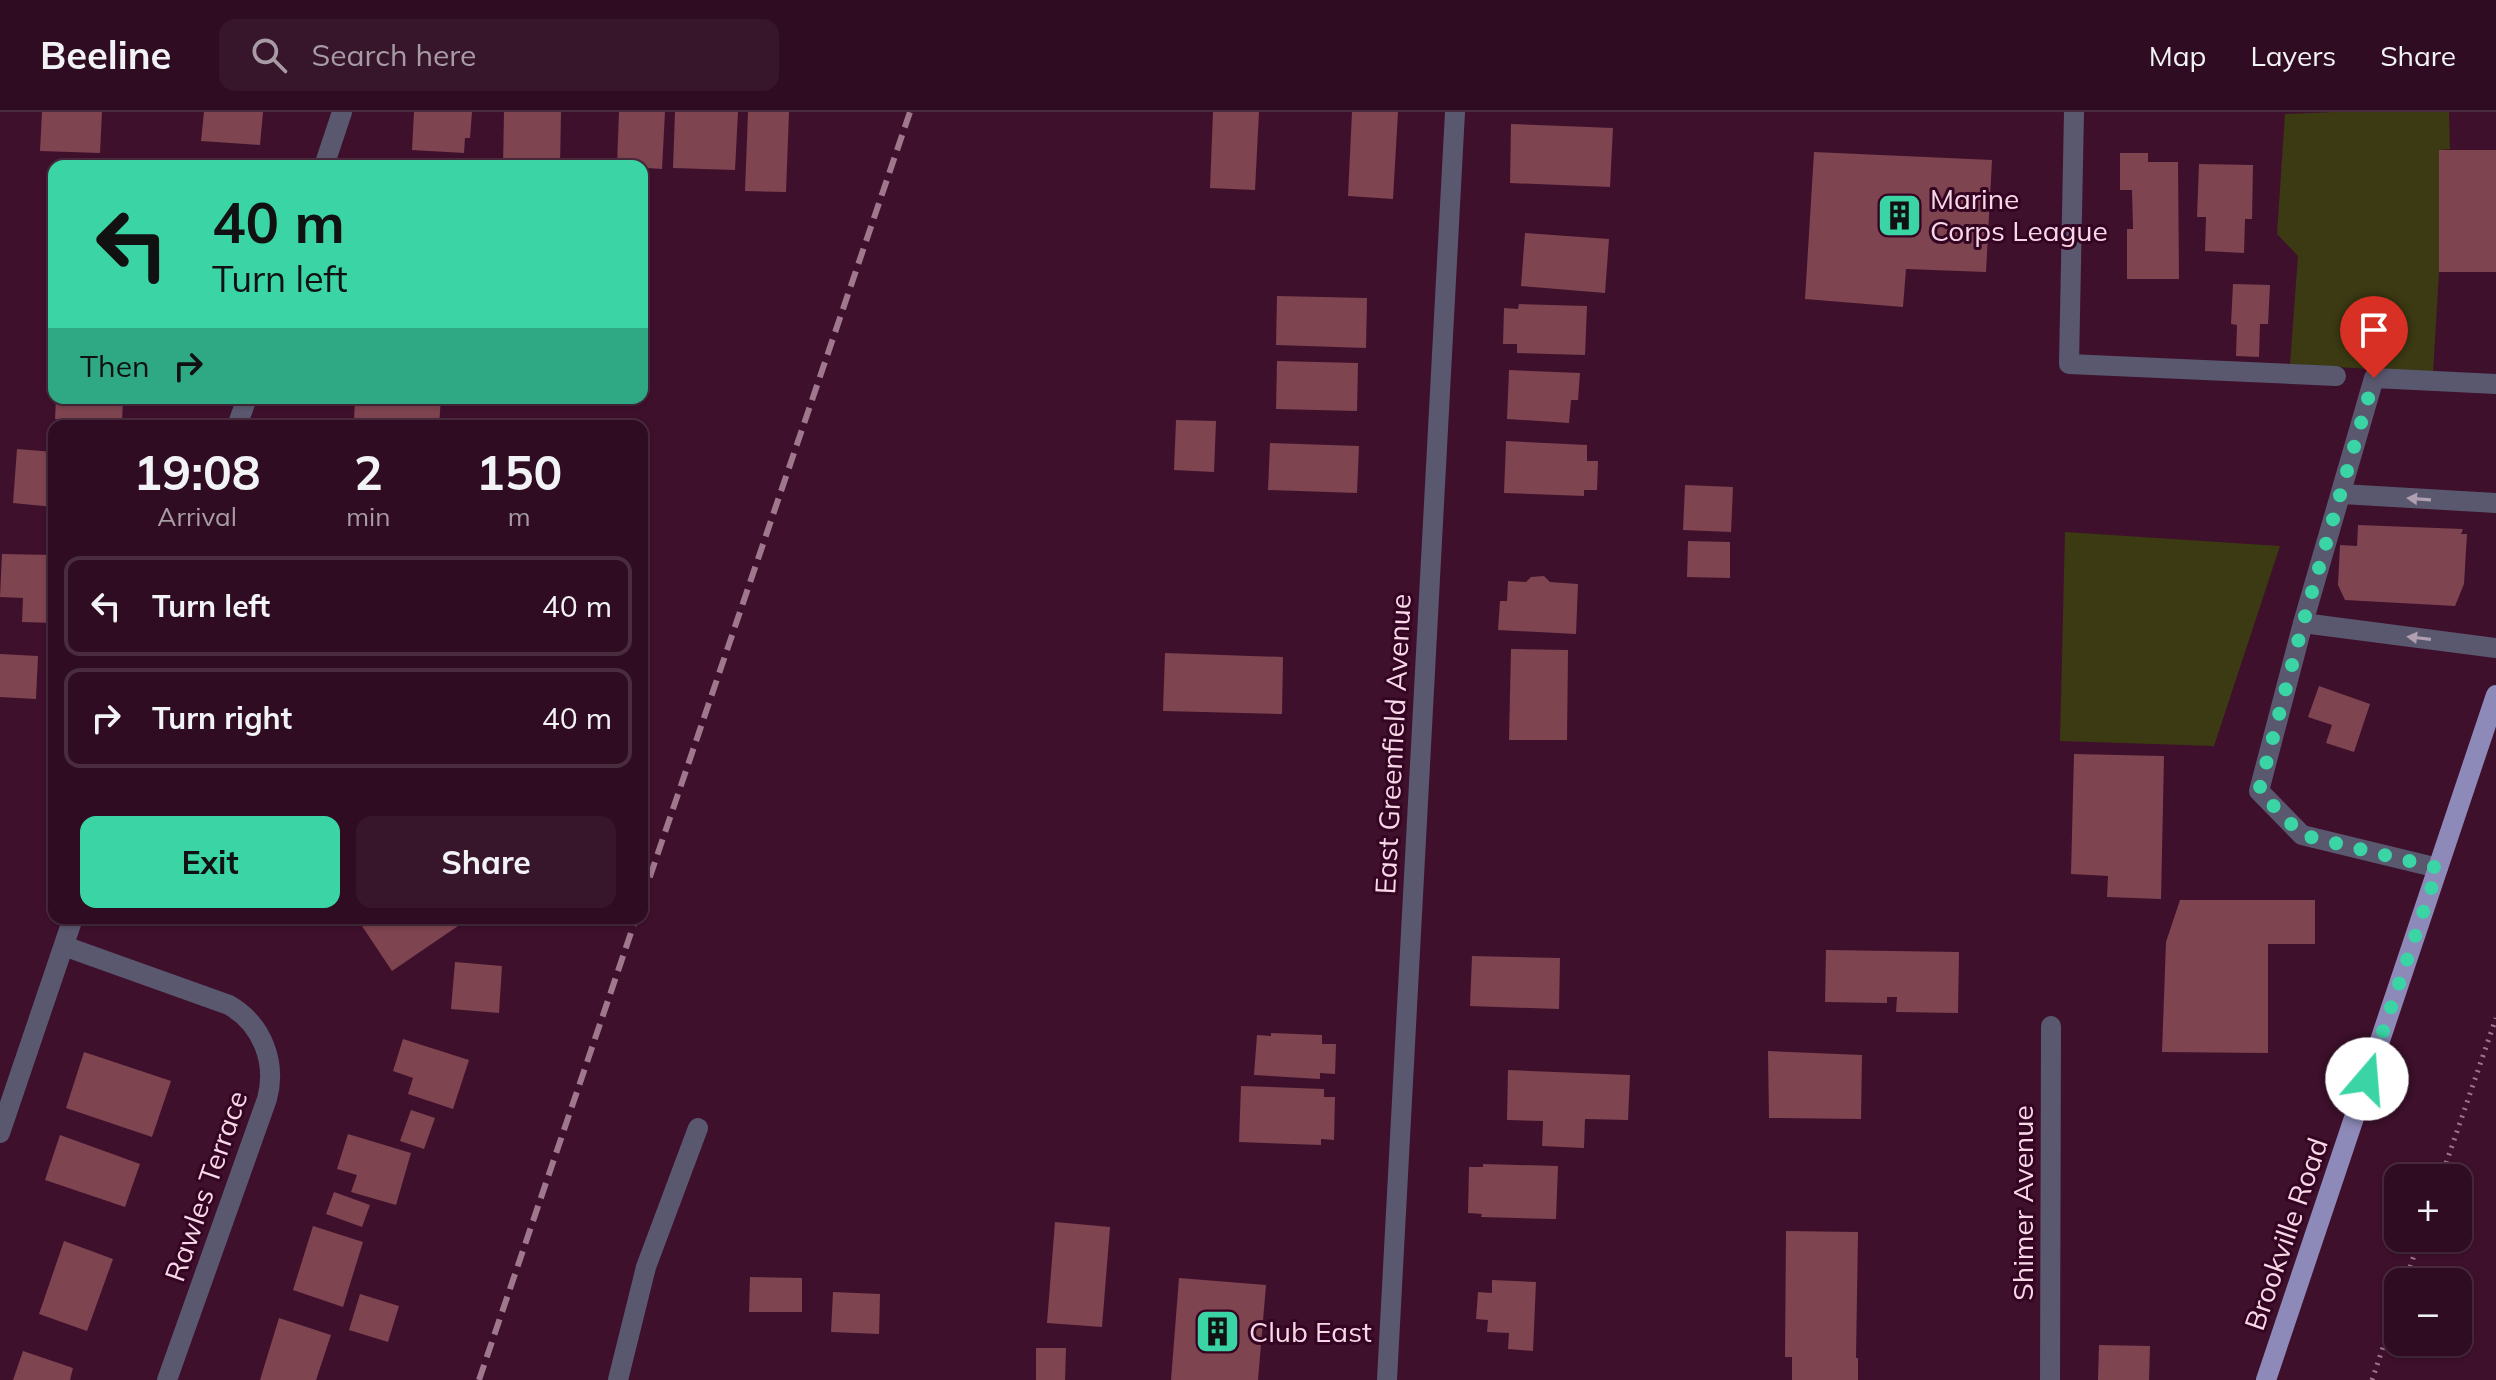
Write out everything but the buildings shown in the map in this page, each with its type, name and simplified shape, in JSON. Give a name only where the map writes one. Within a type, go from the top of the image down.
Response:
[{"type":"main road","name":"Brookville Road","points":[[2266,1380],[2496,695]]},
{"type":"street","points":[[326,160],[342,112]]},
{"type":"street","name":"East Greenfield Avenue","points":[[1387,1380],[1455,112]]},
{"type":"street","points":[[2074,112],[2069,364],[2336,376]]},
{"type":"street","points":[[2438,868],[2302,835],[2259,791],[2303,623],[2374,378],[2496,384]]},
{"type":"street","points":[[2342,494],[2496,503]]},
{"type":"street","points":[[2303,623],[2496,648]]},
{"type":"street","points":[[0,1133],[71,924]]},
{"type":"street","name":"Rawles Terrace","points":[[64,946],[229,1005],[240,1011],[256,1029],[267,1051],[271,1075],[267,1099],[167,1380]]},
{"type":"street","name":"Shimer Avenue","points":[[2050,1380],[2051,1026]]},
{"type":"street","points":[[618,1380],[646,1267],[698,1128]]},
{"type":"path","points":[[2446,1164],[2496,1018]]},
{"type":"path","points":[[2372,1380],[2384,1344]]},
{"type":"shaded area","points":[[2449,112],[2450,149],[2439,150],[2439,272],[2433,373],[2290,364],[2298,256],[2277,234],[2285,114]]},
{"type":"shaded area","points":[[2065,532],[2280,546],[2214,746],[2060,741]]},
{"type":"railway","points":[[648,882],[910,112]]},
{"type":"railway","points":[[479,1380],[634,924]]},
{"type":"place","name":"Marine Corps League","points":[[1899,215]]},
{"type":"place","name":"Club East","points":[[1218,1332]]},
{"type":"route","points":[[2367,1079],[2438,868],[2302,835],[2259,791],[2303,623],[2374,378]]}]
